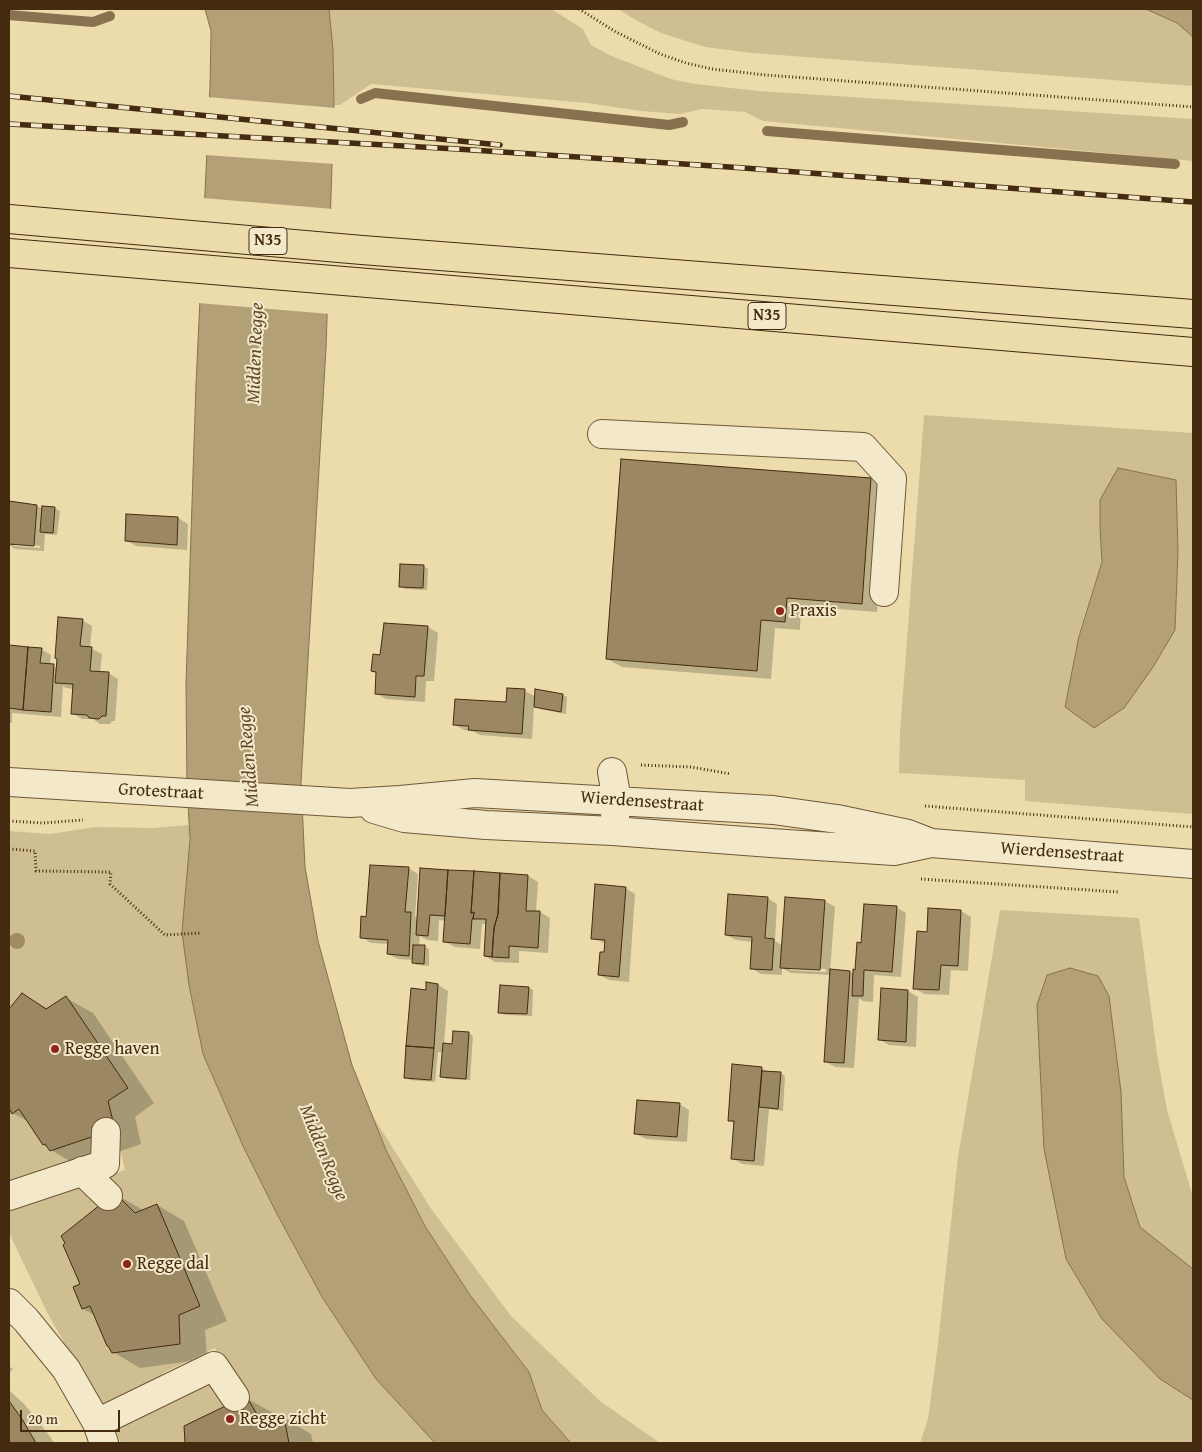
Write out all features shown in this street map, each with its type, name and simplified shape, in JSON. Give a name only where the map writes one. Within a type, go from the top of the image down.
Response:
[{"type":"main road","name":"N35","points":[[9,219],[362,250],[1187,314]]},
{"type":"main road","name":"N35","points":[[9,253],[1185,351]]},
{"type":"street","points":[[602,434],[863,447],[892,479],[884,592]]},
{"type":"street","points":[[612,772],[617,800],[613,831]]},
{"type":"street","name":"Grotestraat","points":[[9,782],[314,800]]},
{"type":"street","name":"Wierdensestraat","points":[[314,800],[350,802],[400,800],[474,793],[773,810],[908,834],[931,843]]},
{"type":"street","name":"Wierdensestraat","points":[[350,802],[404,818],[486,825],[613,831],[894,851],[931,843],[1193,864]]},
{"type":"street","points":[[9,1196],[105,1164],[106,1132]]},
{"type":"street","points":[[82,1171],[108,1196]]},
{"type":"street","points":[[9,1304],[26,1320],[66,1369],[100,1433],[214,1366],[234,1397]]},
{"type":"path","points":[[579,9],[616,32],[660,54],[712,69],[766,75],[1193,107]]},
{"type":"path","points":[[9,849],[35,851],[36,871],[111,872],[110,884],[165,936],[201,932]]},
{"type":"shaded area","points":[[329,9],[551,9],[583,29],[591,45],[609,55],[671,79],[695,84],[758,91],[1193,119],[1193,161],[763,121],[745,112],[702,109],[680,114],[641,111],[587,103],[371,84],[340,105],[334,105],[333,51]]},
{"type":"shaded area","points":[[618,9],[1146,9],[1177,23],[1193,37],[1193,86],[752,53],[705,47],[661,33]]},
{"type":"shaded area","points":[[924,415],[1193,433],[1193,814],[1025,801],[1025,780],[899,773],[900,732]],"holes":[[[1100,500],[1178,522],[1175,630],[1078,636],[1102,562]]]},
{"type":"shaded area","points":[[189,825],[189,985],[203,1055],[243,1146],[322,1297],[376,1379],[435,1443],[121,1443],[115,1429],[229,1371],[215,1348],[163,1373],[161,1378],[101,1407],[48,1314],[9,1233],[9,1211],[125,1170],[119,1144],[9,1183],[9,831],[50,834],[96,827],[153,828]]},
{"type":"shaded area","points":[[1000,910],[1139,918],[1157,1054],[1167,1110],[1193,1197],[1193,1443],[920,1443],[928,1419],[938,1344],[958,1157]]},
{"type":"shaded area","points":[[372,1115],[432,1210],[511,1316],[600,1401],[660,1443],[571,1443],[542,1410],[529,1372],[470,1295],[425,1226],[386,1150]]},
{"type":"water","name":"Midden Regge","points":[[205,9],[329,9],[333,50],[334,105],[326,348],[301,782],[305,867],[318,941],[352,1065],[386,1150],[425,1226],[470,1295],[529,1372],[542,1410],[571,1443],[435,1443],[376,1379],[322,1297],[243,1146],[203,1054],[189,985],[182,932],[190,839],[187,787],[186,683],[196,384],[210,87],[211,31]]},
{"type":"water","points":[[1146,9],[1193,9],[1193,37],[1177,23]]},
{"type":"water","points":[[1118,468],[1176,480],[1178,551],[1175,630],[1153,667],[1124,708],[1094,728],[1065,707],[1079,636],[1102,562],[1100,500]]},
{"type":"water","points":[[1070,968],[1098,976],[1109,996],[1121,1092],[1124,1177],[1140,1227],[1193,1269],[1193,1400],[1160,1379],[1102,1319],[1066,1259],[1044,1149],[1037,1005],[1047,975]]},
{"type":"pier","points":[[207,97],[336,108],[335,164],[205,155]]},
{"type":"pier","points":[[203,198],[333,209],[330,314],[198,303]]},
{"type":"building","points":[[621,459],[871,478],[862,604],[787,598],[785,622],[761,620],[757,671],[606,659]]},
{"type":"building","points":[[9,501],[37,505],[34,546],[9,544]]},
{"type":"building","points":[[42,506],[55,507],[53,533],[40,532]]},
{"type":"building","points":[[126,514],[178,517],[177,545],[125,541]]},
{"type":"building","points":[[400,564],[424,565],[423,588],[399,587]]},
{"type":"building","points":[[58,617],[83,619],[80,646],[92,647],[90,671],[109,672],[106,716],[102,716],[99,719],[89,718],[87,715],[71,714],[73,684],[55,683]]},
{"type":"building","points":[[384,623],[428,626],[424,676],[416,676],[415,697],[375,694],[376,672],[371,671],[373,654],[380,655]]},
{"type":"building","points":[[9,645],[28,647],[23,710],[9,708]]},
{"type":"building","points":[[28,647],[42,648],[40,663],[54,664],[51,712],[23,710]]},
{"type":"building","points":[[507,688],[525,689],[522,734],[468,730],[469,726],[453,725],[455,699],[506,702]]},
{"type":"building","points":[[535,689],[563,694],[561,712],[534,707]]},
{"type":"building","points":[[370,865],[409,867],[405,912],[411,912],[409,956],[387,954],[388,940],[360,938],[361,916],[366,917]]},
{"type":"building","points":[[420,868],[448,870],[445,916],[430,915],[428,936],[416,935]]},
{"type":"building","points":[[448,870],[474,871],[471,913],[474,912],[470,944],[443,942]]},
{"type":"building","points":[[474,871],[500,873],[498,914],[494,928],[492,957],[484,956],[486,919],[473,919],[474,912],[471,913]]},
{"type":"building","points":[[500,873],[528,875],[526,911],[540,911],[538,948],[509,946],[509,958],[492,957],[494,928],[498,914]]},
{"type":"building","points":[[595,884],[626,887],[619,977],[598,975],[600,952],[604,952],[605,940],[591,939]]},
{"type":"building","points":[[728,894],[768,897],[765,938],[774,939],[772,970],[750,969],[752,937],[725,935]]},
{"type":"building","points":[[785,897],[825,900],[820,970],[780,968]]},
{"type":"building","points":[[864,904],[897,906],[892,972],[864,970],[863,996],[852,996],[853,969],[855,970],[857,942],[861,943]]},
{"type":"building","points":[[928,908],[961,910],[958,966],[941,965],[939,990],[913,989],[917,931],[927,932]]},
{"type":"building","points":[[413,945],[425,945],[424,964],[412,963]]},
{"type":"building","points":[[830,969],[850,971],[844,1063],[824,1062]]},
{"type":"building","points":[[426,982],[438,984],[434,1048],[406,1046],[411,988],[426,990]]},
{"type":"building","points":[[500,985],[529,987],[527,1014],[498,1013]]},
{"type":"building","points":[[881,988],[908,990],[906,1042],[878,1040]]},
{"type":"building","name":"Regge haven","points":[[22,993],[46,1009],[66,996],[128,1088],[108,1101],[115,1129],[50,1151],[45,1144],[43,1145],[19,1109],[12,1114],[9,1108],[9,1009]]},
{"type":"building","points":[[453,1031],[469,1032],[466,1079],[440,1077],[443,1043],[452,1044]]},
{"type":"building","points":[[406,1046],[434,1048],[431,1080],[404,1078]]},
{"type":"building","points":[[732,1064],[762,1067],[754,1161],[731,1159],[734,1121],[728,1121]]},
{"type":"building","points":[[762,1071],[781,1072],[778,1109],[759,1107]]},
{"type":"building","points":[[637,1100],[680,1103],[677,1137],[634,1134]]},
{"type":"building","name":"Regge dal","points":[[115,1193],[135,1213],[157,1204],[200,1306],[179,1315],[180,1344],[112,1353],[107,1346],[90,1306],[82,1309],[73,1287],[80,1284],[61,1236]]},
{"type":"building","name":"Regge zicht","points":[[246,1396],[261,1421],[284,1417],[289,1443],[185,1443],[184,1426]]},
{"type":"building","points":[[9,1401],[22,1419],[36,1443],[9,1443]]},
{"type":"waterway","points":[[9,15],[93,22],[110,16]]},
{"type":"waterway","points":[[361,99],[375,93],[669,125],[683,122]]},
{"type":"waterway","points":[[767,131],[1175,164]]},
{"type":"railway","points":[[9,96],[500,145]]},
{"type":"railway","points":[[9,124],[457,149],[744,168],[1193,202]]},
{"type":"place","name":"Praxis","points":[[780,611]]},
{"type":"place","name":"Regge haven","points":[[55,1049]]},
{"type":"place","name":"Regge dal","points":[[127,1264]]},
{"type":"place","name":"Regge zicht","points":[[230,1419]]}]
